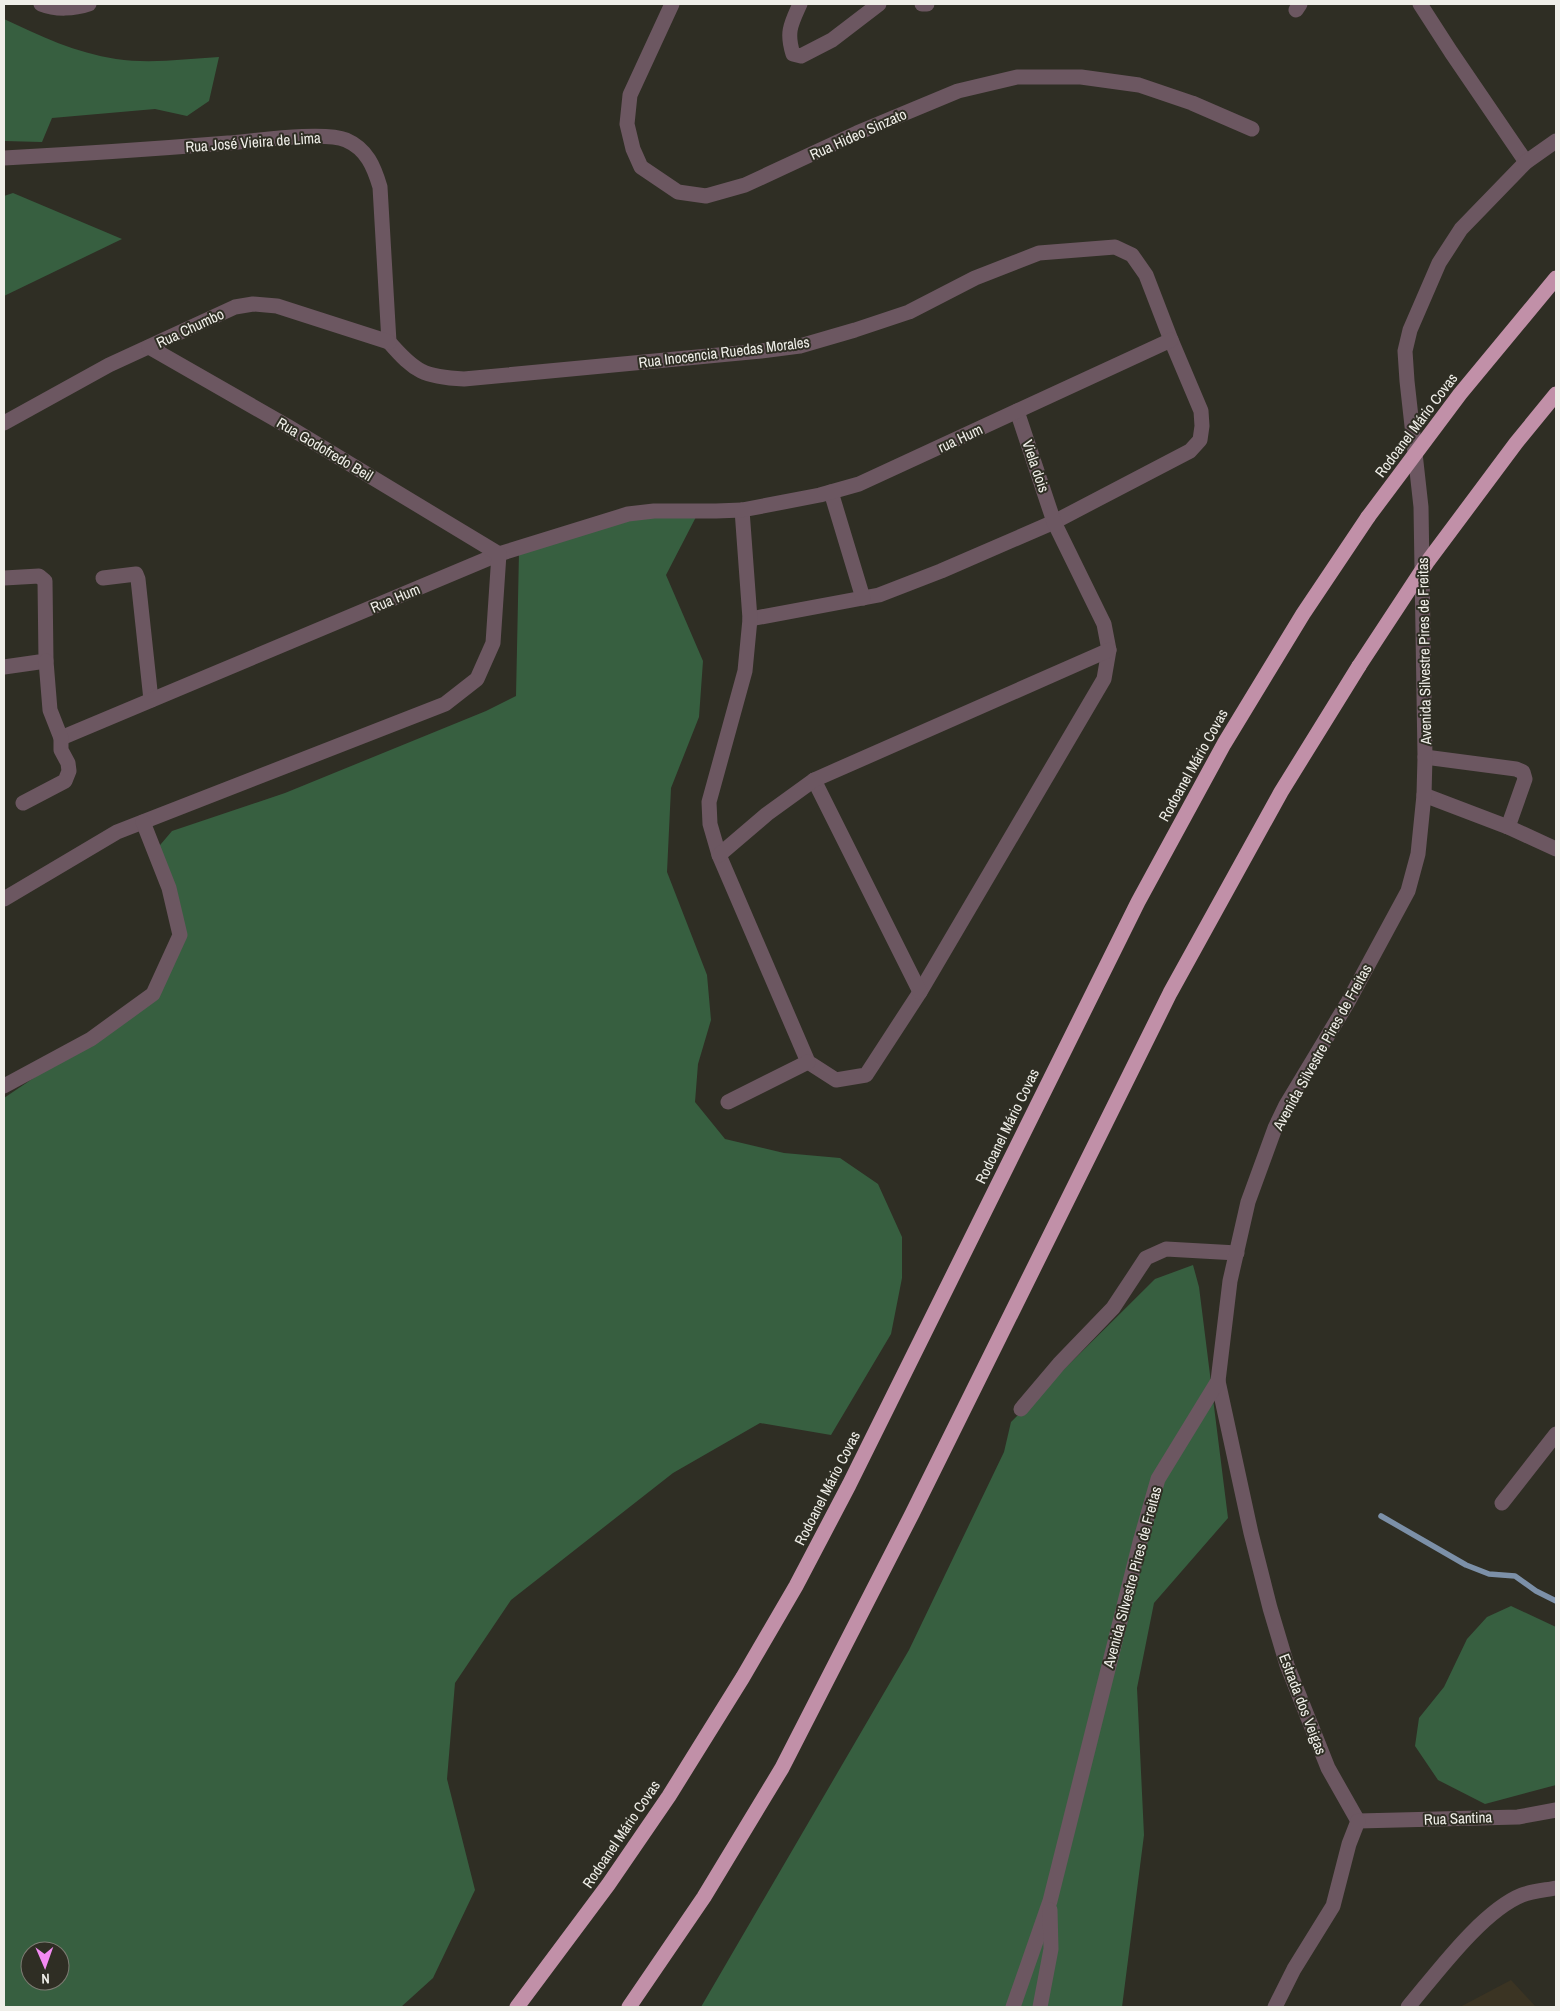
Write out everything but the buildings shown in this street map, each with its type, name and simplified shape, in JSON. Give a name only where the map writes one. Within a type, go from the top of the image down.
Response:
[{"type":"highway","name":"Rodoanel Mário Covas","points":[[517,2007],[608,1885],[663,1804],[743,1677],[796,1586],[849,1485],[1138,902],[1224,744],[1303,614],[1368,517],[1460,394],[1556,278]]},
{"type":"highway","points":[[629,2007],[704,1897],[782,1768],[912,1514],[1170,993],[1245,855],[1295,768],[1428,561],[1516,443],[1556,394]]},
{"type":"street","points":[[41,4],[50,7],[78,8],[89,4]]},
{"type":"street","name":"Rua Hideo Sinzato","points":[[672,4],[630,95],[627,124],[633,149],[641,166],[678,192],[706,196],[745,185],[857,133],[958,91],[1018,77],[1081,77],[1139,85],[1192,103],[1252,129]]},
{"type":"street","points":[[800,4],[791,24],[788,40],[793,54],[801,56],[832,40],[879,4]]},
{"type":"street","points":[[922,4],[927,4]]},
{"type":"street","points":[[1420,4],[1526,162]]},
{"type":"street","name":"Rua José Vieira de Lima","points":[[4,158],[110,152],[280,138],[324,137],[344,139],[361,148],[373,164],[380,187],[389,342]]},
{"type":"street","name":"Avenida Silvestre Pires de Freitas","points":[[1012,2007],[1050,1901],[1158,1479],[1218,1381],[1230,1280],[1248,1202],[1275,1128],[1286,1105],[1353,993],[1408,891],[1418,854],[1424,795],[1425,757],[1421,507],[1405,351],[1410,330],[1439,263],[1461,229],[1526,162],[1556,141]]},
{"type":"street","name":"Rua Inocencia Ruedas Morales","points":[[389,342],[407,362],[421,373],[439,378],[464,379],[800,346],[909,312],[975,278],[1039,253],[1116,248],[1132,255],[1146,275],[1170,340]]},
{"type":"street","name":"Rua Chumbo","points":[[4,424],[108,365],[235,307],[253,304],[277,306],[389,342]]},
{"type":"street","points":[[750,619],[878,595],[941,571],[1054,522],[1190,451],[1200,440],[1202,426],[1201,410],[1170,340]]},
{"type":"street","name":"rua Hum","points":[[742,510],[831,492],[859,484],[1170,340]]},
{"type":"street","name":"Rua Godofredo Beil","points":[[149,347],[287,426],[499,554]]},
{"type":"street","name":"Viela dois","points":[[808,1062],[836,1080],[866,1074],[920,992],[1104,679],[1108,650],[1104,624],[1054,522],[1017,411]]},
{"type":"street","points":[[831,492],[863,598]]},
{"type":"street","points":[[728,1102],[808,1062],[719,855],[710,824],[709,802],[745,671],[750,619],[742,510]]},
{"type":"street","name":"Rua Hum","points":[[61,738],[499,554],[628,514],[654,511],[742,510]]},
{"type":"street","points":[[4,898],[117,832],[445,704],[477,679],[493,643],[499,554]]},
{"type":"street","points":[[103,578],[136,574],[138,579],[151,700]]},
{"type":"street","points":[[4,578],[39,576],[45,581],[46,661],[50,710],[61,738],[61,750],[68,763],[69,771],[65,781],[23,803]]},
{"type":"street","points":[[719,855],[767,814],[814,780],[1108,650]]},
{"type":"street","points":[[4,667],[46,661]]},
{"type":"street","points":[[1425,757],[1516,769],[1523,772],[1525,779],[1508,827]]},
{"type":"street","points":[[814,780],[920,992]]},
{"type":"street","points":[[1424,795],[1508,827],[1556,849]]},
{"type":"street","points":[[4,1086],[91,1039],[153,994],[180,935],[169,888],[142,822]]},
{"type":"street","points":[[1021,1409],[1113,1308],[1146,1258],[1166,1249],[1237,1252]]},
{"type":"street","name":"Estrada dos Veigas","points":[[1218,1381],[1254,1543],[1270,1608],[1287,1665],[1328,1768],[1358,1822]]},
{"type":"street","points":[[1502,1503],[1556,1434]]},
{"type":"street","name":"Rua Santina","points":[[1358,1822],[1518,1816],[1556,1810]]},
{"type":"street","points":[[1275,2007],[1294,1970],[1333,1906],[1349,1844],[1358,1822]]},
{"type":"street","points":[[1408,2007],[1453,1952],[1499,1908],[1523,1895],[1556,1888]]},
{"type":"street","points":[[1040,2007],[1051,1949],[1050,1901]]},
{"type":"shaded area","points":[[1511,1980],[1536,2007],[1460,2007]]},
{"type":"green space","points":[[4,19],[72,48],[116,59],[155,61],[219,57],[209,101],[187,116],[155,109],[52,118],[42,142],[4,141]]},
{"type":"green space","points":[[13,193],[122,239],[4,296],[4,196]]},
{"type":"green space","points":[[697,515],[666,575],[703,661],[699,717],[671,788],[667,872],[707,975],[711,1020],[698,1064],[695,1102],[725,1139],[784,1153],[840,1158],[878,1184],[902,1237],[902,1278],[891,1334],[831,1435],[760,1423],[673,1473],[511,1600],[455,1683],[447,1779],[475,1890],[433,1978],[401,2007],[4,2007],[4,1098],[153,994],[180,935],[155,851],[172,831],[285,793],[486,711],[516,696],[519,552],[629,519]]},
{"type":"green space","points":[[1193,1265],[1199,1287],[1228,1518],[1154,1603],[1137,1688],[1144,1835],[1122,2007],[701,2007],[909,1650],[1004,1452],[1011,1422],[1155,1279]]},
{"type":"green space","points":[[1511,1606],[1556,1627],[1556,1785],[1485,1804],[1438,1780],[1415,1746],[1419,1718],[1444,1687],[1467,1639],[1487,1617]]},
{"type":"waterway","points":[[1381,1516],[1466,1565],[1489,1574],[1515,1576],[1536,1591],[1556,1601]]}]
